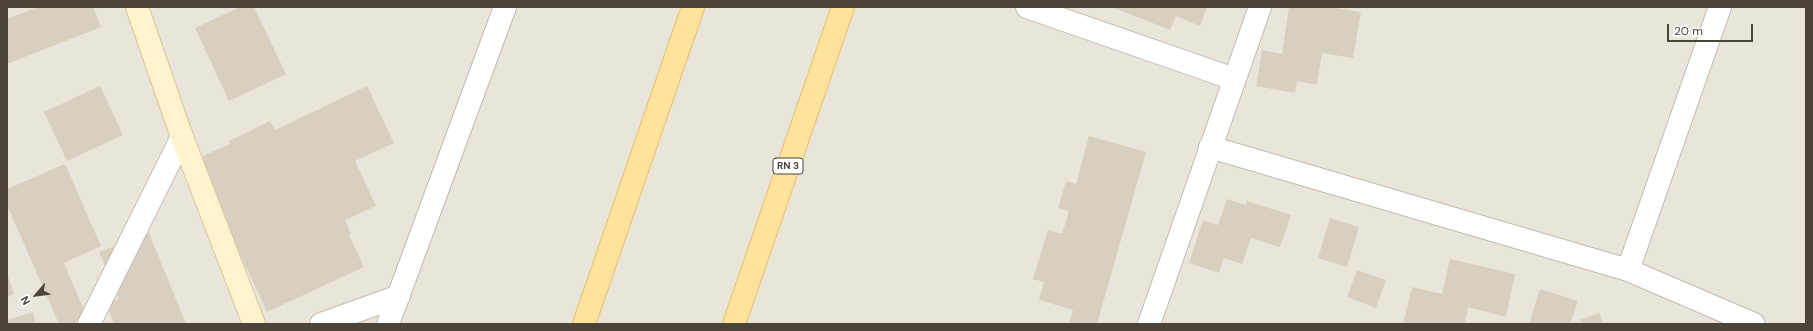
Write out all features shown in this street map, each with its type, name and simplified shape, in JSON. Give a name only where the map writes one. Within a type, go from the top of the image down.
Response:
[{"type":"main road","points":[[584,324],[693,7]]},
{"type":"main road","name":"RN 3","points":[[734,324],[843,7]]},
{"type":"street","points":[[137,7],[182,137],[254,324]]},
{"type":"street","points":[[388,324],[505,7]]},
{"type":"street","points":[[1027,7],[1234,79]]},
{"type":"street","points":[[1148,324],[1260,7]]},
{"type":"street","points":[[1628,270],[1720,7]]},
{"type":"street","points":[[89,324],[182,137]]},
{"type":"street","points":[[1210,147],[1628,270],[1754,324]]},
{"type":"street","points":[[321,324],[398,296]]},
{"type":"shaded area","points":[[7,7],[1806,7],[1806,324],[7,324]]},
{"type":"building","points":[[38,7],[93,7],[101,27],[7,64],[7,19]]},
{"type":"building","points":[[240,7],[254,7],[286,74],[229,101],[195,28]]},
{"type":"building","points":[[1112,7],[1207,7],[1200,26],[1176,16],[1170,30]]},
{"type":"building","points":[[1289,7],[1329,7],[1361,12],[1353,58],[1322,53],[1317,85],[1297,81],[1295,93],[1256,86],[1262,50],[1282,54]]},
{"type":"building","points":[[100,86],[123,135],[67,161],[44,112]]},
{"type":"building","points":[[367,86],[394,143],[355,161],[376,206],[345,220],[351,234],[349,235],[364,267],[267,312],[196,159],[230,144],[229,141],[270,121],[275,130]]},
{"type":"building","points":[[1089,136],[1146,152],[1097,324],[1069,324],[1073,310],[1039,300],[1044,282],[1033,279],[1048,230],[1062,234],[1069,211],[1058,208],[1066,181],[1076,184]]},
{"type":"building","points":[[65,164],[101,246],[64,263],[87,317],[72,324],[59,324],[7,205],[7,189]]},
{"type":"building","points":[[1227,199],[1246,205],[1247,201],[1291,215],[1280,247],[1251,238],[1242,264],[1224,258],[1219,273],[1189,263],[1203,220],[1218,225]]},
{"type":"building","points":[[1330,218],[1359,227],[1347,267],[1318,258]]},
{"type":"building","points":[[149,233],[186,324],[114,324],[106,304],[119,299],[99,252]]},
{"type":"building","points":[[1450,259],[1515,274],[1506,317],[1468,307],[1465,324],[1403,324],[1412,287],[1442,294]]},
{"type":"building","points":[[1357,270],[1386,280],[1376,308],[1347,297]]},
{"type":"building","points":[[7,274],[14,294],[7,297]]},
{"type":"building","points":[[1540,289],[1578,301],[1570,324],[1529,324]]},
{"type":"building","points":[[33,312],[36,324],[7,324],[7,320]]},
{"type":"building","points":[[1599,313],[1603,324],[1582,324],[1580,320]]}]
